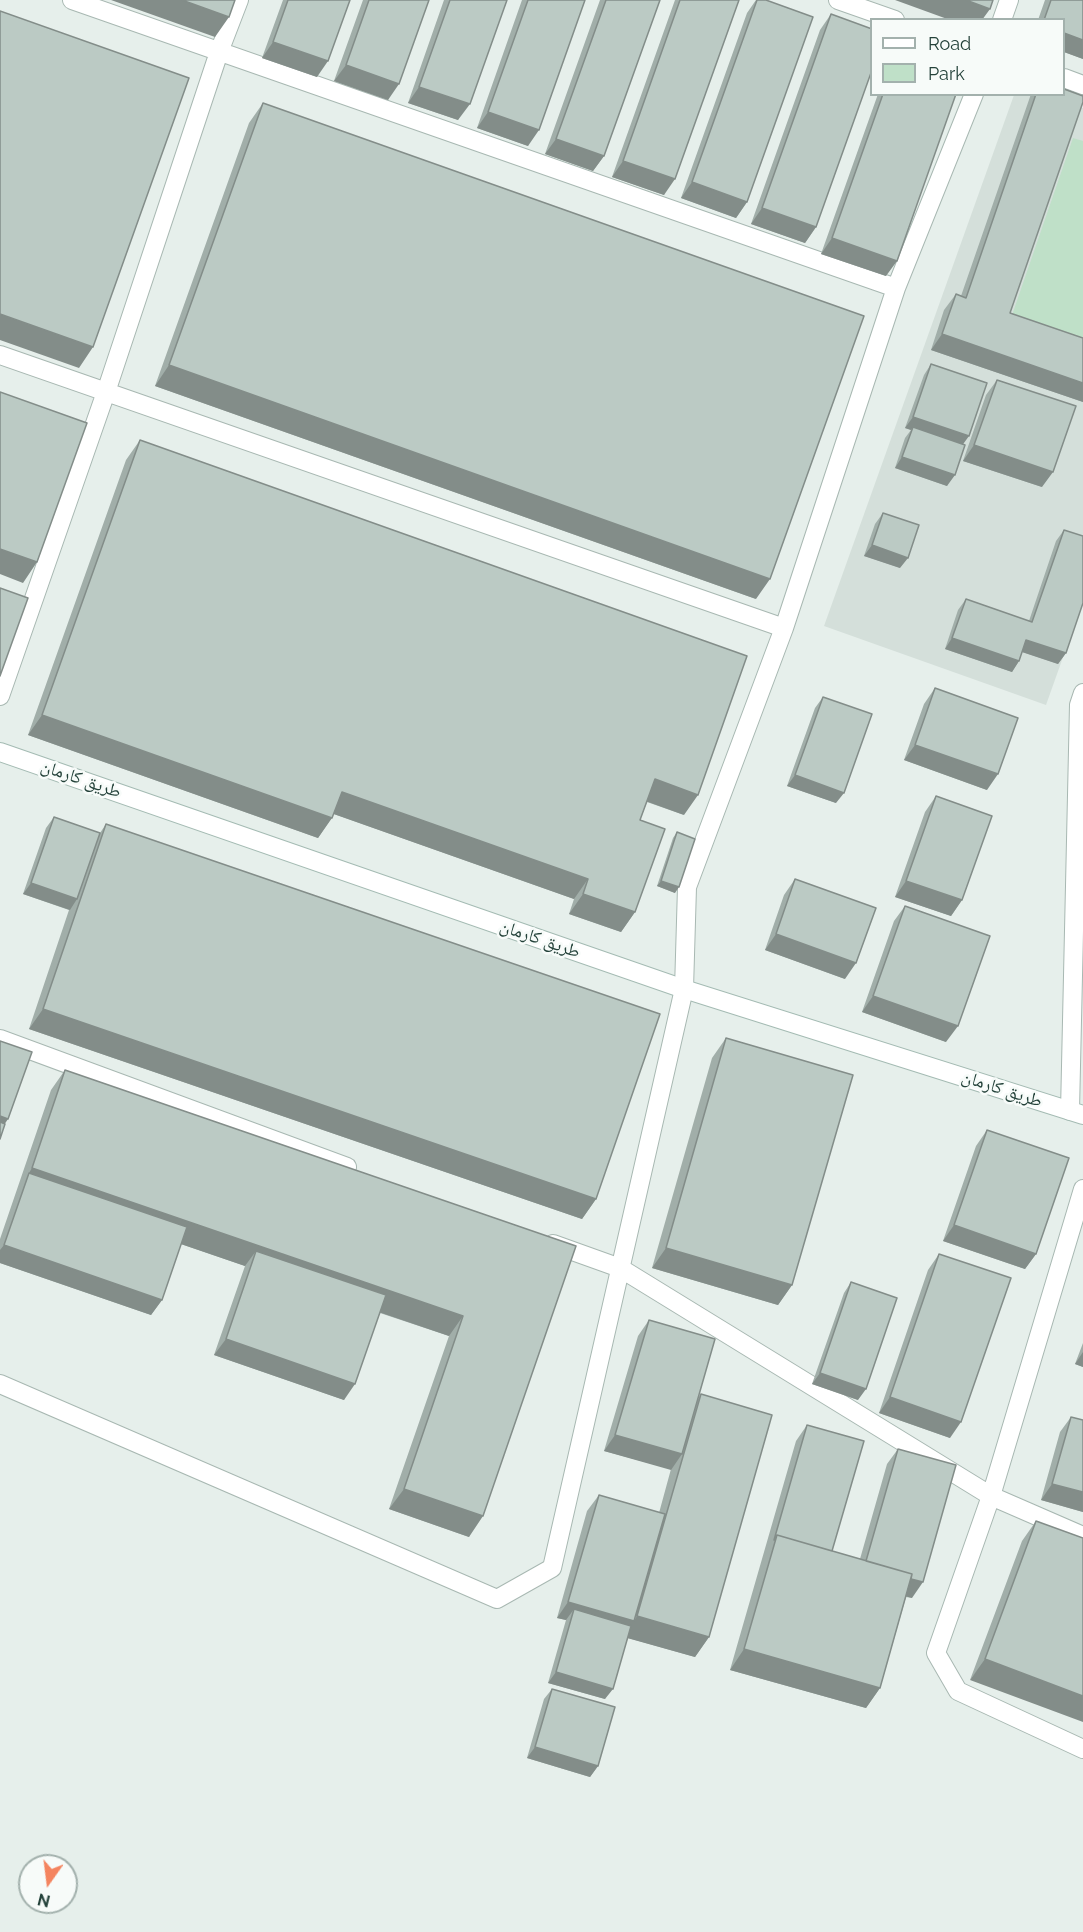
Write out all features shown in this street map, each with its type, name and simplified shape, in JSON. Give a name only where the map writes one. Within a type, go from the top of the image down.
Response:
[{"type":"street","points":[[72,0],[896,288]]},
{"type":"street","points":[[0,696],[106,392],[238,0]]},
{"type":"street","points":[[838,0],[889,18]]},
{"type":"street","points":[[1003,18],[1009,0]]},
{"type":"street","points":[[1065,78],[1083,85]]},
{"type":"street","points":[[0,1384],[497,1599],[552,1568],[684,989],[687,887],[784,628],[896,288],[973,96]]},
{"type":"street","points":[[0,355],[784,628]]},
{"type":"street","points":[[1077,1113],[1079,705],[1083,693]]},
{"type":"street","name":"طريق كارمان","points":[[0,752],[684,989],[1077,1113]]},
{"type":"street","points":[[0,1039],[365,1174]]},
{"type":"street","points":[[1083,1189],[991,1496],[936,1653],[958,1691],[1083,1749]]},
{"type":"street","points":[[542,1240],[620,1268],[991,1496],[1083,1536]]},
{"type":"shaded area","points":[[1014,96],[1049,96],[1083,108],[1083,601],[1046,705],[824,626]]},
{"type":"green space","points":[[1073,138],[1083,141],[1083,346],[1010,321]]},
{"type":"building","points":[[182,0],[235,0],[229,17]]},
{"type":"building","points":[[288,0],[350,0],[328,61],[273,42]]},
{"type":"building","points":[[369,0],[429,0],[399,84],[346,65]]},
{"type":"building","points":[[450,0],[507,0],[470,104],[419,87]]},
{"type":"building","points":[[528,0],[585,0],[539,130],[488,112]]},
{"type":"building","points":[[606,0],[660,0],[604,156],[556,139]]},
{"type":"building","points":[[680,0],[739,0],[675,179],[623,161]]},
{"type":"building","points":[[757,0],[766,0],[813,17],[747,202],[692,182]]},
{"type":"building","points":[[966,0],[993,0],[990,9]]},
{"type":"building","points":[[1051,0],[1083,0],[1083,40],[1065,33],[1065,18],[1045,18]]},
{"type":"building","points":[[0,11],[189,78],[93,347],[0,314]]},
{"type":"building","points":[[831,14],[870,28],[870,76],[816,227],[762,208]]},
{"type":"building","points":[[1065,89],[1083,96],[1083,102],[1010,313],[1083,338],[1083,383],[942,334],[956,294],[966,298],[1035,96],[1065,96]]},
{"type":"building","points":[[882,96],[955,96],[897,261],[832,238]]},
{"type":"building","points":[[263,103],[864,316],[770,579],[169,365]]},
{"type":"building","points":[[931,364],[987,383],[969,436],[913,417]]},
{"type":"building","points":[[997,380],[1076,406],[1053,472],[974,445]]},
{"type":"building","points":[[0,392],[87,423],[37,562],[0,549]]},
{"type":"building","points":[[913,427],[965,445],[955,475],[902,457]]},
{"type":"building","points":[[140,440],[747,656],[698,795],[655,779],[640,820],[665,829],[635,912],[583,894],[588,879],[342,792],[332,818],[42,715]]},
{"type":"building","points":[[883,513],[919,525],[908,558],[872,545]]},
{"type":"building","points":[[1064,530],[1083,536],[1083,603],[1066,653],[1026,640],[1019,661],[952,638],[966,599],[1032,622]]},
{"type":"building","points":[[0,588],[28,598],[0,676]]},
{"type":"building","points":[[935,688],[1018,718],[998,774],[915,745]]},
{"type":"building","points":[[823,697],[872,714],[844,793],[795,775]]},
{"type":"building","points":[[936,796],[992,816],[962,900],[906,881]]},
{"type":"building","points":[[54,817],[100,833],[77,899],[31,883]]},
{"type":"building","points":[[106,824],[660,1014],[596,1199],[43,1009]]},
{"type":"building","points":[[677,832],[695,839],[679,887],[661,881]]},
{"type":"building","points":[[795,879],[876,908],[856,963],[776,934]]},
{"type":"building","points":[[905,906],[990,936],[958,1026],[873,996]]},
{"type":"building","points":[[726,1038],[853,1075],[792,1285],[666,1248]]},
{"type":"building","points":[[0,1041],[32,1052],[8,1119],[0,1116]]},
{"type":"building","points":[[65,1070],[576,1246],[483,1516],[404,1489],[463,1316],[32,1168]]},
{"type":"building","points":[[0,1122],[5,1124],[0,1139]]},
{"type":"building","points":[[987,1130],[1069,1158],[1036,1254],[954,1225]]},
{"type":"building","points":[[29,1173],[187,1227],[162,1300],[4,1245]]},
{"type":"building","points":[[256,1251],[386,1295],[355,1384],[226,1339]]},
{"type":"building","points":[[939,1254],[1011,1278],[961,1422],[890,1397]]},
{"type":"building","points":[[851,1282],[897,1298],[866,1389],[820,1373]]},
{"type":"building","points":[[649,1320],[715,1339],[682,1454],[615,1435]]},
{"type":"building","points":[[701,1394],[772,1415],[709,1637],[637,1616]]},
{"type":"building","points":[[1071,1417],[1083,1420],[1083,1492],[1052,1484]]},
{"type":"building","points":[[807,1425],[864,1441],[832,1551],[777,1535],[774,1540]]},
{"type":"building","points":[[898,1449],[956,1465],[923,1582],[911,1579],[912,1574],[866,1561]]},
{"type":"building","points":[[599,1495],[665,1514],[634,1621],[568,1602]]},
{"type":"building","points":[[1036,1521],[1083,1538],[1083,1696],[985,1659]]},
{"type":"building","points":[[777,1535],[912,1574],[880,1688],[744,1649]]},
{"type":"building","points":[[574,1609],[631,1626],[613,1689],[556,1672]]},
{"type":"building","points":[[552,1689],[615,1707],[598,1766],[535,1747]]}]
